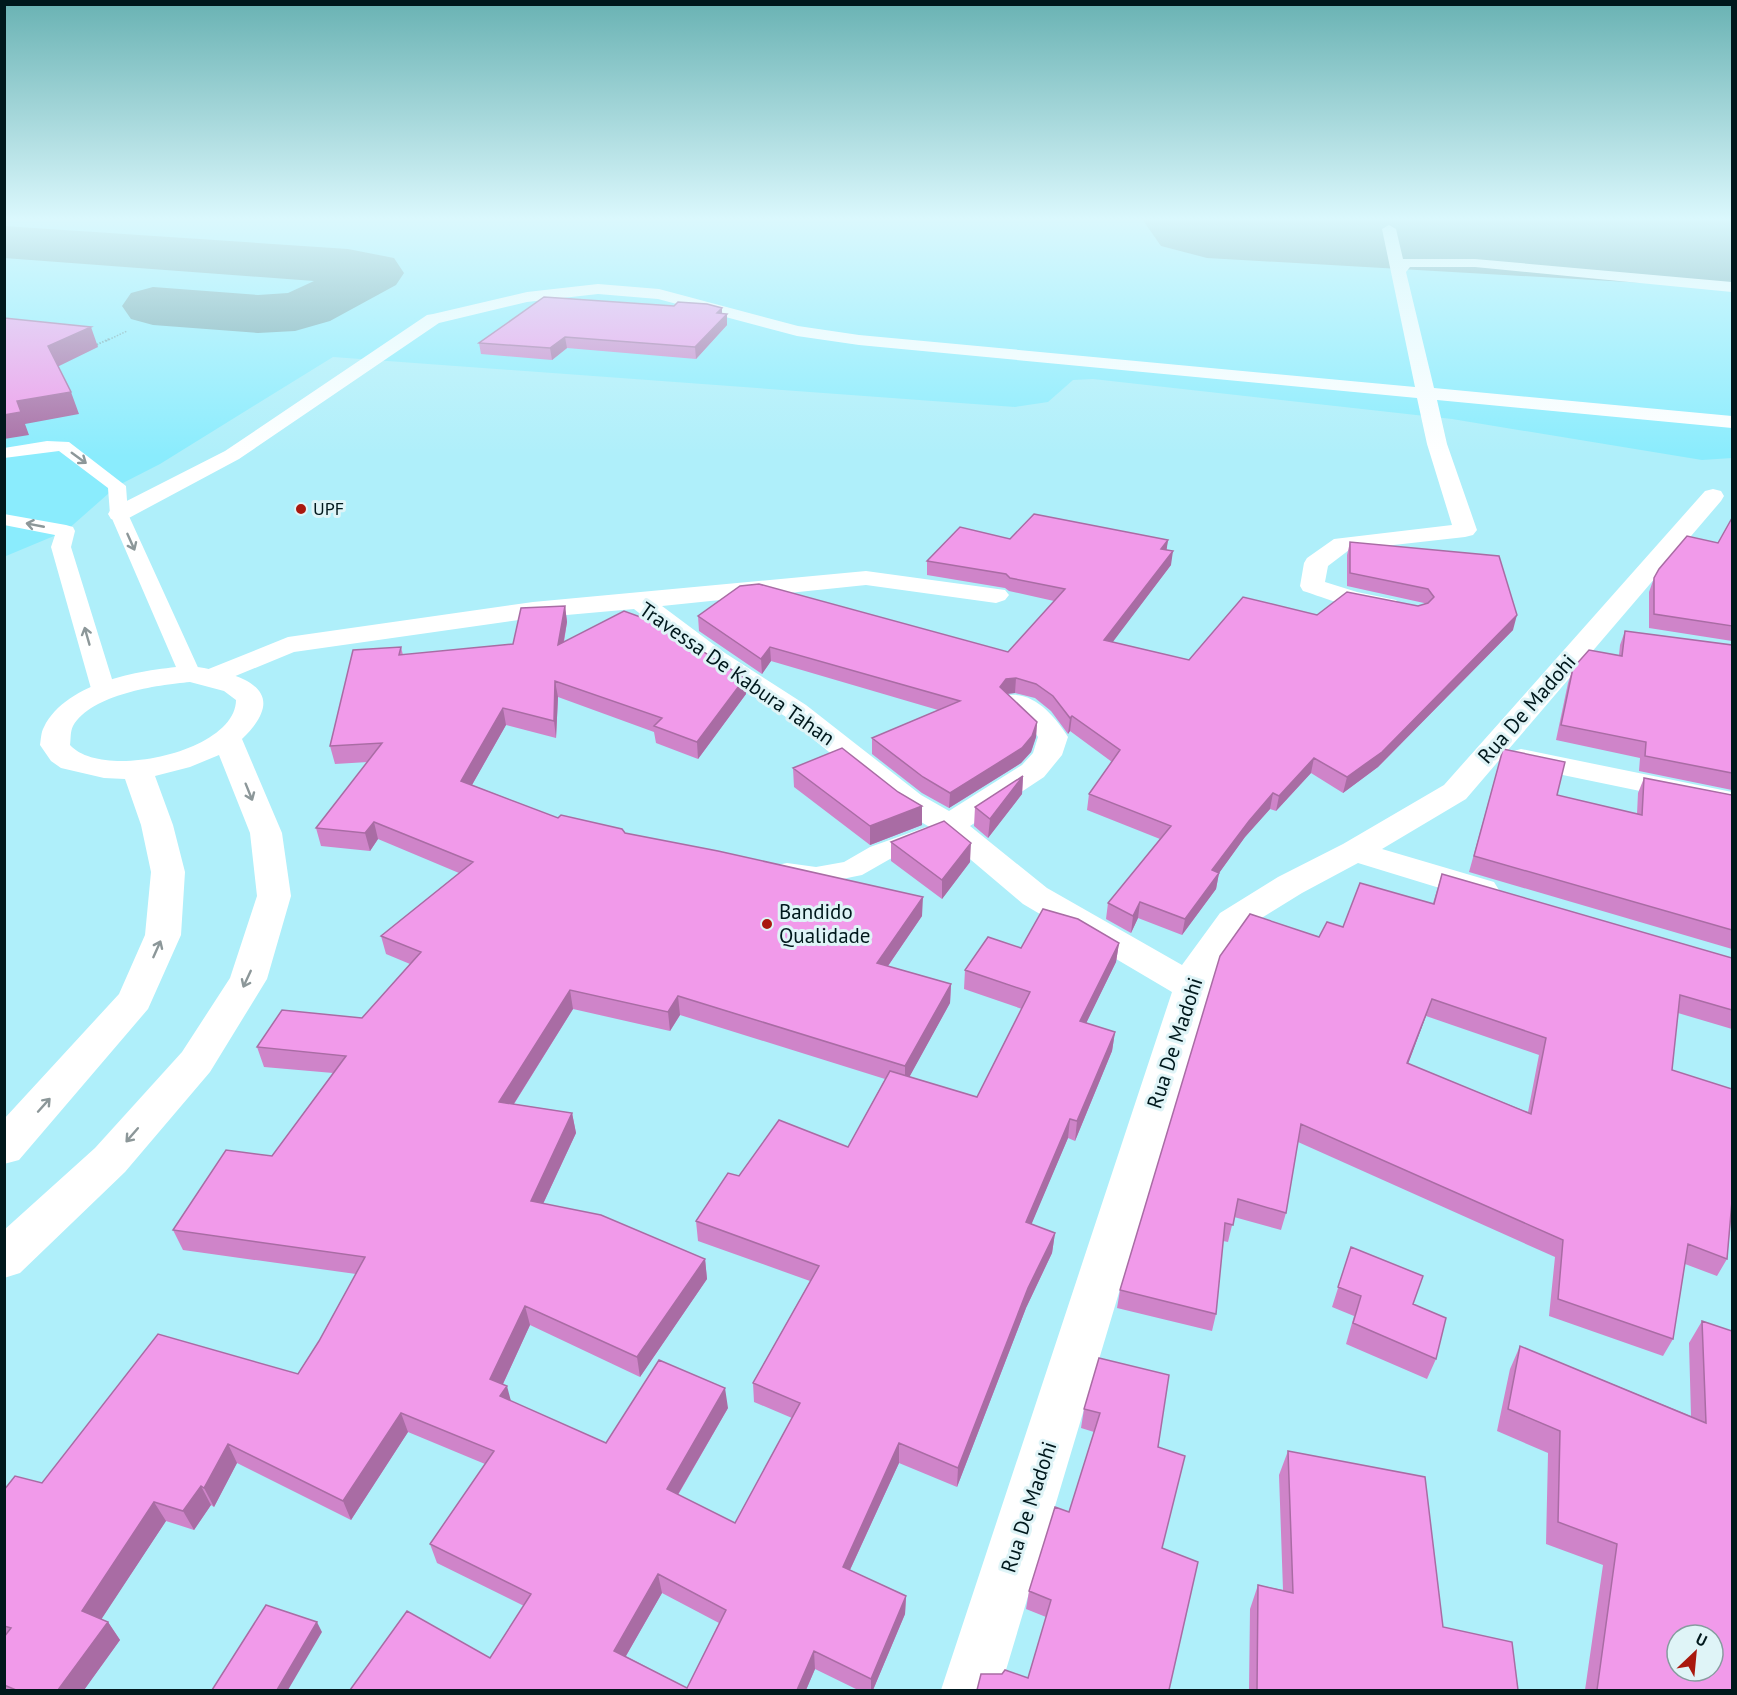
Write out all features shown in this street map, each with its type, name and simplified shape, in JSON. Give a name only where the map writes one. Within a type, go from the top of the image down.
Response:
[{"type":"street","points":[[119,514],[232,455],[433,319],[522,298]]},
{"type":"street","points":[[674,298],[797,331],[859,340],[1732,422]]},
{"type":"street","points":[[1404,298],[1437,444],[1465,530],[1342,544],[1316,563],[1312,586],[1353,599],[1405,608]]},
{"type":"street","name":"Rua De Madohi","points":[[971,1690],[1197,971],[1232,921],[1290,885],[1354,851],[1455,792],[1490,752],[1613,632],[1713,496]]},
{"type":"street","points":[[639,601],[866,578],[996,596]]},
{"type":"street","name":"Travessa De Kabura Tahan","points":[[203,675],[288,645],[522,612],[639,601],[714,659],[796,711],[910,802],[949,825],[1035,896],[1192,987]]},
{"type":"street","points":[[203,675],[236,683],[248,694],[250,707],[243,723],[227,738],[199,753],[137,770],[99,769],[68,760],[55,745],[58,727],[75,708],[104,692],[152,678],[203,675]]},
{"type":"street","points":[[949,825],[1033,771],[1047,755],[1053,737],[1044,722],[1015,702]]},
{"type":"street","points":[[4,1258],[110,1160],[196,1062],[248,979],[274,896],[266,833],[227,738]]},
{"type":"street","points":[[1490,752],[1732,801]]},
{"type":"street","points":[[4,1148],[135,1000],[164,935],[168,872],[157,825],[137,770]]},
{"type":"street","points":[[1354,851],[1512,899]]},
{"type":"lane","points":[[4,453],[63,446],[117,486],[119,514],[203,675]]},
{"type":"lane","points":[[4,519],[66,531],[61,547],[104,692]]},
{"type":"lane","points":[[760,866],[816,876],[852,869],[880,853],[949,825]]},
{"type":"path","points":[[94,345],[127,331]]},
{"type":"shaded area","points":[[5,298],[1732,298],[1732,458],[1702,460],[1452,419],[1093,379],[1073,380],[1048,402],[1015,407],[333,357],[160,464],[117,486],[66,531],[6,556]]},
{"type":"building","points":[[542,298],[674,306],[678,302],[707,304],[722,308],[717,313],[727,314],[695,347],[565,337],[550,348],[479,343]]},
{"type":"building","points":[[4,318],[91,327],[48,346],[71,392],[17,401],[21,412],[4,415]]},
{"type":"building","points":[[1034,514],[1168,540],[1161,549],[1173,551],[1104,640],[1189,660],[1243,597],[1317,615],[1347,592],[1418,606],[1428,603],[1434,597],[1428,589],[1350,573],[1350,542],[1499,556],[1517,615],[1382,752],[1347,777],[1314,758],[1279,796],[1273,793],[1212,870],[1219,873],[1185,919],[1140,902],[1133,916],[1108,903],[1171,826],[1089,794],[1120,750],[1072,716],[1070,718],[1053,696],[1036,684],[1016,678],[1006,679],[1000,687],[1037,722],[1032,736],[1022,748],[950,793],[923,777],[872,738],[960,701],[770,647],[761,659],[698,616],[740,586],[759,584],[1008,652],[1065,589],[1010,578],[1006,574],[927,561],[960,527],[1010,539]]},
{"type":"building","points":[[1732,518],[1732,626],[1654,614],[1654,578],[1659,569],[1687,536],[1718,543]]},
{"type":"building","points":[[565,606],[558,645],[624,611],[676,630],[702,651],[745,678],[697,742],[654,726],[662,718],[555,681],[554,721],[503,708],[461,781],[558,818],[561,815],[622,829],[625,833],[718,851],[923,897],[877,963],[951,984],[905,1066],[678,996],[668,1012],[570,990],[499,1102],[572,1113],[531,1201],[601,1215],[705,1259],[637,1357],[525,1306],[490,1379],[507,1386],[500,1396],[606,1443],[659,1360],[725,1388],[667,1489],[735,1523],[800,1403],[753,1383],[819,1266],[696,1221],[728,1173],[739,1176],[779,1120],[848,1147],[890,1071],[977,1097],[1030,992],[965,970],[988,937],[1021,948],[1043,909],[1078,919],[1119,943],[1080,1021],[1115,1032],[1077,1121],[1070,1119],[1026,1222],[1055,1233],[1028,1288],[958,1468],[899,1443],[843,1567],[906,1596],[871,1679],[814,1651],[797,1690],[350,1690],[407,1611],[490,1658],[531,1594],[430,1544],[494,1451],[401,1413],[343,1501],[228,1444],[204,1488],[201,1486],[183,1511],[154,1502],[82,1611],[108,1622],[58,1690],[16,1690],[4,1685],[4,1637],[11,1628],[4,1626],[4,1490],[15,1476],[42,1483],[158,1334],[298,1374],[319,1341],[365,1257],[173,1230],[226,1150],[272,1156],[346,1056],[257,1047],[282,1010],[362,1018],[421,952],[381,936],[473,862],[374,822],[365,833],[316,828],[382,743],[330,746],[353,650],[401,647],[399,655],[513,644],[521,608]],"holes":[[[658,1574],[726,1610],[687,1688],[614,1651]]]},
{"type":"building","points":[[1625,631],[1732,645],[1732,773],[1645,756],[1646,742],[1561,725],[1573,668],[1589,650],[1622,656]]},
{"type":"building","points":[[842,748],[898,792],[922,806],[870,826],[793,768]]},
{"type":"building","points":[[1503,749],[1565,762],[1557,795],[1642,815],[1644,778],[1732,795],[1732,930],[1474,856]]},
{"type":"building","points":[[1023,776],[990,819],[975,807]]},
{"type":"building","points":[[944,821],[971,843],[942,880],[891,842]]},
{"type":"building","points":[[1442,874],[1732,958],[1732,1010],[1680,995],[1672,1070],[1732,1089],[1732,1201],[1727,1259],[1688,1244],[1673,1339],[1558,1299],[1563,1240],[1301,1124],[1286,1213],[1238,1199],[1233,1225],[1225,1223],[1216,1314],[1120,1290],[1220,956],[1250,914],[1319,937],[1327,922],[1343,927],[1360,883],[1434,904]],"holes":[[[1432,999],[1546,1038],[1531,1114],[1407,1063]]]},
{"type":"building","points":[[1351,1247],[1423,1276],[1413,1304],[1446,1318],[1436,1359],[1353,1323],[1361,1296],[1338,1287]]},
{"type":"building","points":[[1702,1321],[1732,1331],[1732,1690],[1597,1690],[1617,1544],[1558,1522],[1560,1431],[1508,1409],[1520,1346],[1706,1423]]},
{"type":"building","points":[[1099,1358],[1169,1375],[1158,1447],[1185,1456],[1162,1548],[1198,1562],[1169,1690],[977,1690],[981,1674],[1002,1674],[1005,1670],[1028,1678],[1051,1600],[1029,1591],[1055,1507],[1069,1512],[1100,1413],[1084,1409]]},
{"type":"building","points":[[1288,1451],[1425,1477],[1443,1627],[1512,1642],[1518,1690],[1257,1690],[1258,1585],[1293,1593]]},
{"type":"building","points":[[266,1605],[317,1622],[277,1690],[212,1690]]},
{"type":"taxiway","points":[[153,306],[258,314],[295,312],[327,298]]},
{"type":"place","name":"UPF","points":[[301,509]]},
{"type":"place","name":"Bandido Qualidade","points":[[767,924]]}]
